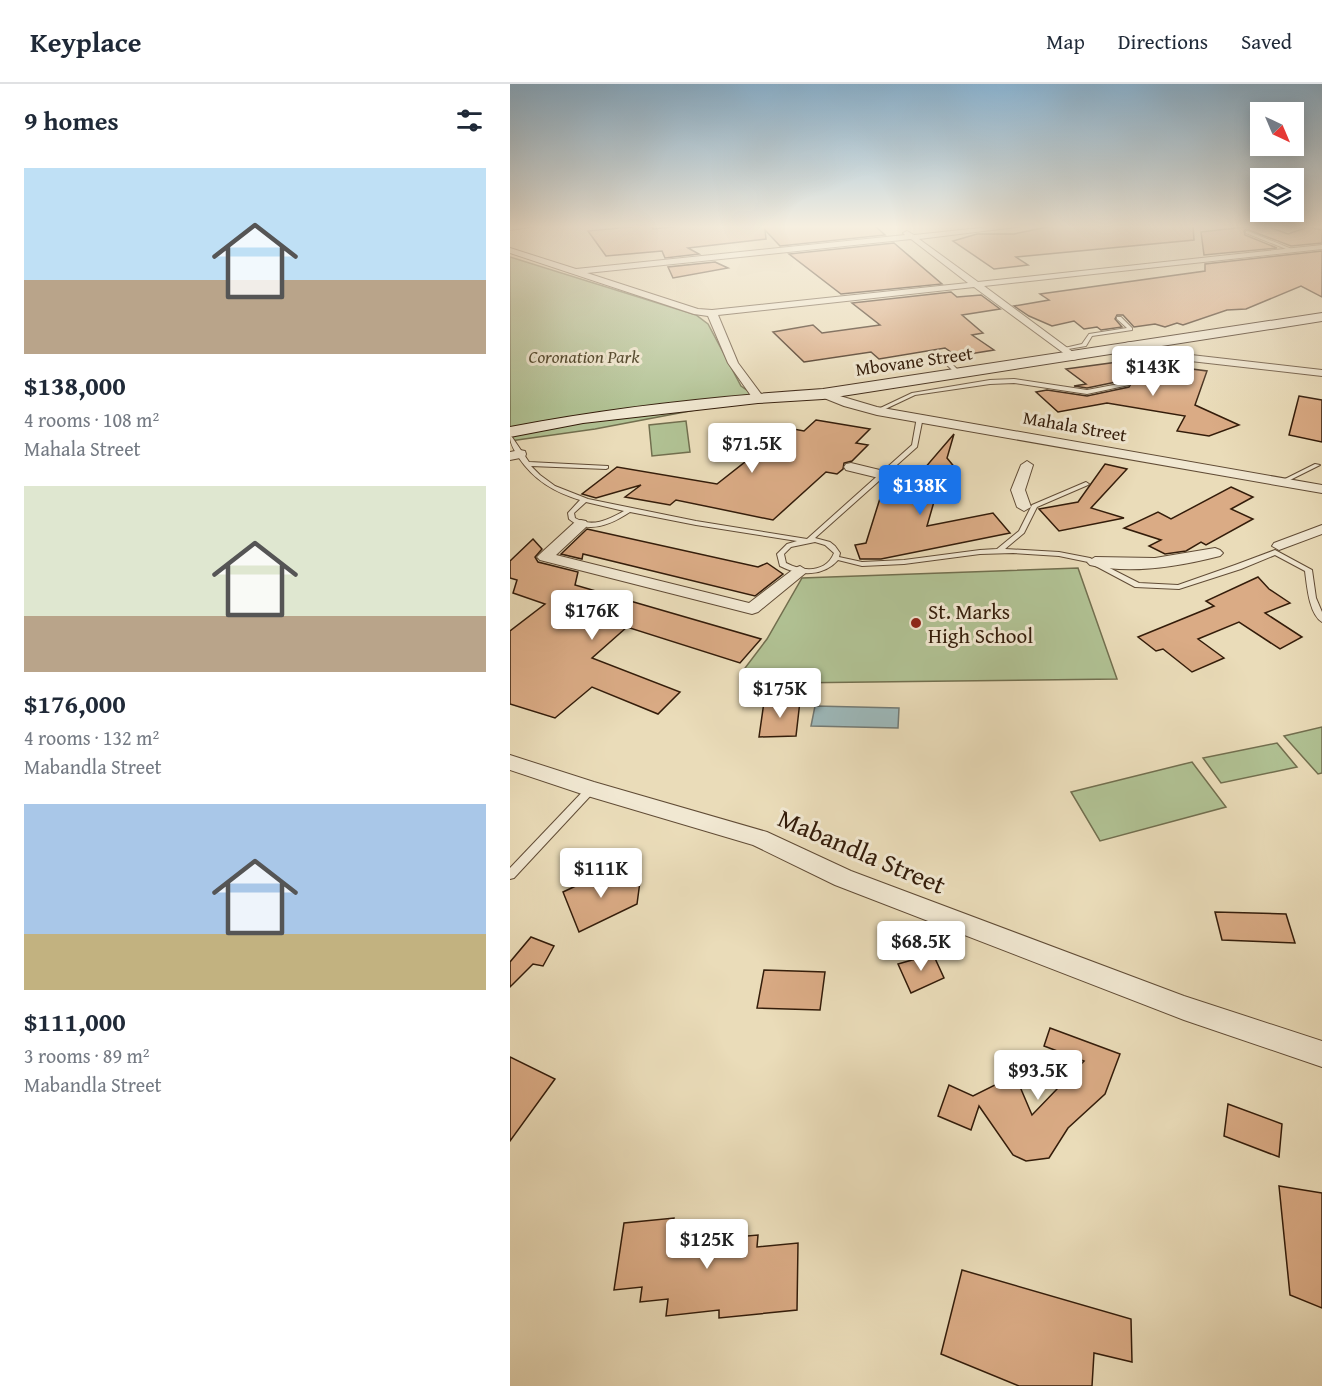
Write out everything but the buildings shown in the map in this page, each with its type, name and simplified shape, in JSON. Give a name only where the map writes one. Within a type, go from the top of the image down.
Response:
[{"type":"street","points":[[624,287],[697,312],[712,313],[969,287]]},
{"type":"street","points":[[977,287],[1067,353]]},
{"type":"street","points":[[712,313],[733,363],[758,398]]},
{"type":"street","name":"Mbovane Street","points":[[510,432],[583,418],[758,398],[823,394],[959,374],[1067,353],[1322,317]]},
{"type":"street","points":[[1130,345],[1164,355],[1310,367],[1322,373]]},
{"type":"street","name":"Mahala Street","points":[[823,394],[848,404],[878,411],[1322,489]]},
{"type":"street","points":[[1024,507],[1018,490],[1027,465]]},
{"type":"street","points":[[850,467],[883,475]]},
{"type":"street","points":[[581,524],[545,557],[752,609],[800,571]]},
{"type":"street","points":[[1279,546],[1322,528]]},
{"type":"street","points":[[1095,562],[1122,565],[1156,563],[1215,553]]},
{"type":"street","name":"Mabandla Street","points":[[510,762],[591,789],[759,838],[843,878],[1184,1008],[1322,1054]]},
{"type":"lane","points":[[1067,353],[1084,345],[1091,335],[1130,329],[1119,318]]},
{"type":"lane","points":[[878,411],[914,394],[990,382],[1014,381],[1087,392],[1108,389],[1127,384],[1120,365],[1129,355],[1130,345]]},
{"type":"lane","points":[[939,354],[959,374]]},
{"type":"lane","points":[[510,438],[519,458],[542,481],[584,500],[698,525],[808,541],[915,446],[920,417]]},
{"type":"lane","points":[[519,458],[606,467]]},
{"type":"lane","points":[[1282,482],[1317,465]]},
{"type":"lane","points":[[998,552],[1022,532],[1034,506],[1086,483]]},
{"type":"lane","points":[[584,500],[571,513],[572,519],[581,524],[598,525],[609,522],[629,510]]},
{"type":"lane","points":[[836,558],[837,553],[830,544],[815,540],[789,545],[780,554],[783,564],[800,571],[820,569],[836,558],[862,564],[998,552],[1059,554],[1095,562],[1138,585],[1179,587],[1275,552],[1308,570],[1312,598],[1322,620]]},
{"type":"lane","points":[[510,875],[591,789]]},
{"type":"green space","name":"Coronation Park","points":[[510,287],[605,287],[696,315],[708,324],[741,386],[758,398],[595,429],[510,441]]},
{"type":"green space","points":[[686,421],[690,452],[652,456],[649,425]]},
{"type":"green space","points":[[1078,568],[1117,679],[787,683],[742,672],[767,639],[802,578]]},
{"type":"green space","points":[[1322,727],[1322,773],[1318,774],[1284,736]]},
{"type":"green space","points":[[1277,743],[1297,767],[1221,783],[1203,758]]},
{"type":"green space","points":[[1192,762],[1226,807],[1100,841],[1071,792]]},
{"type":"water","points":[[815,706],[899,708],[898,728],[811,726]]},
{"type":"place","name":"St. Marks High School","points":[[916,623]]}]
